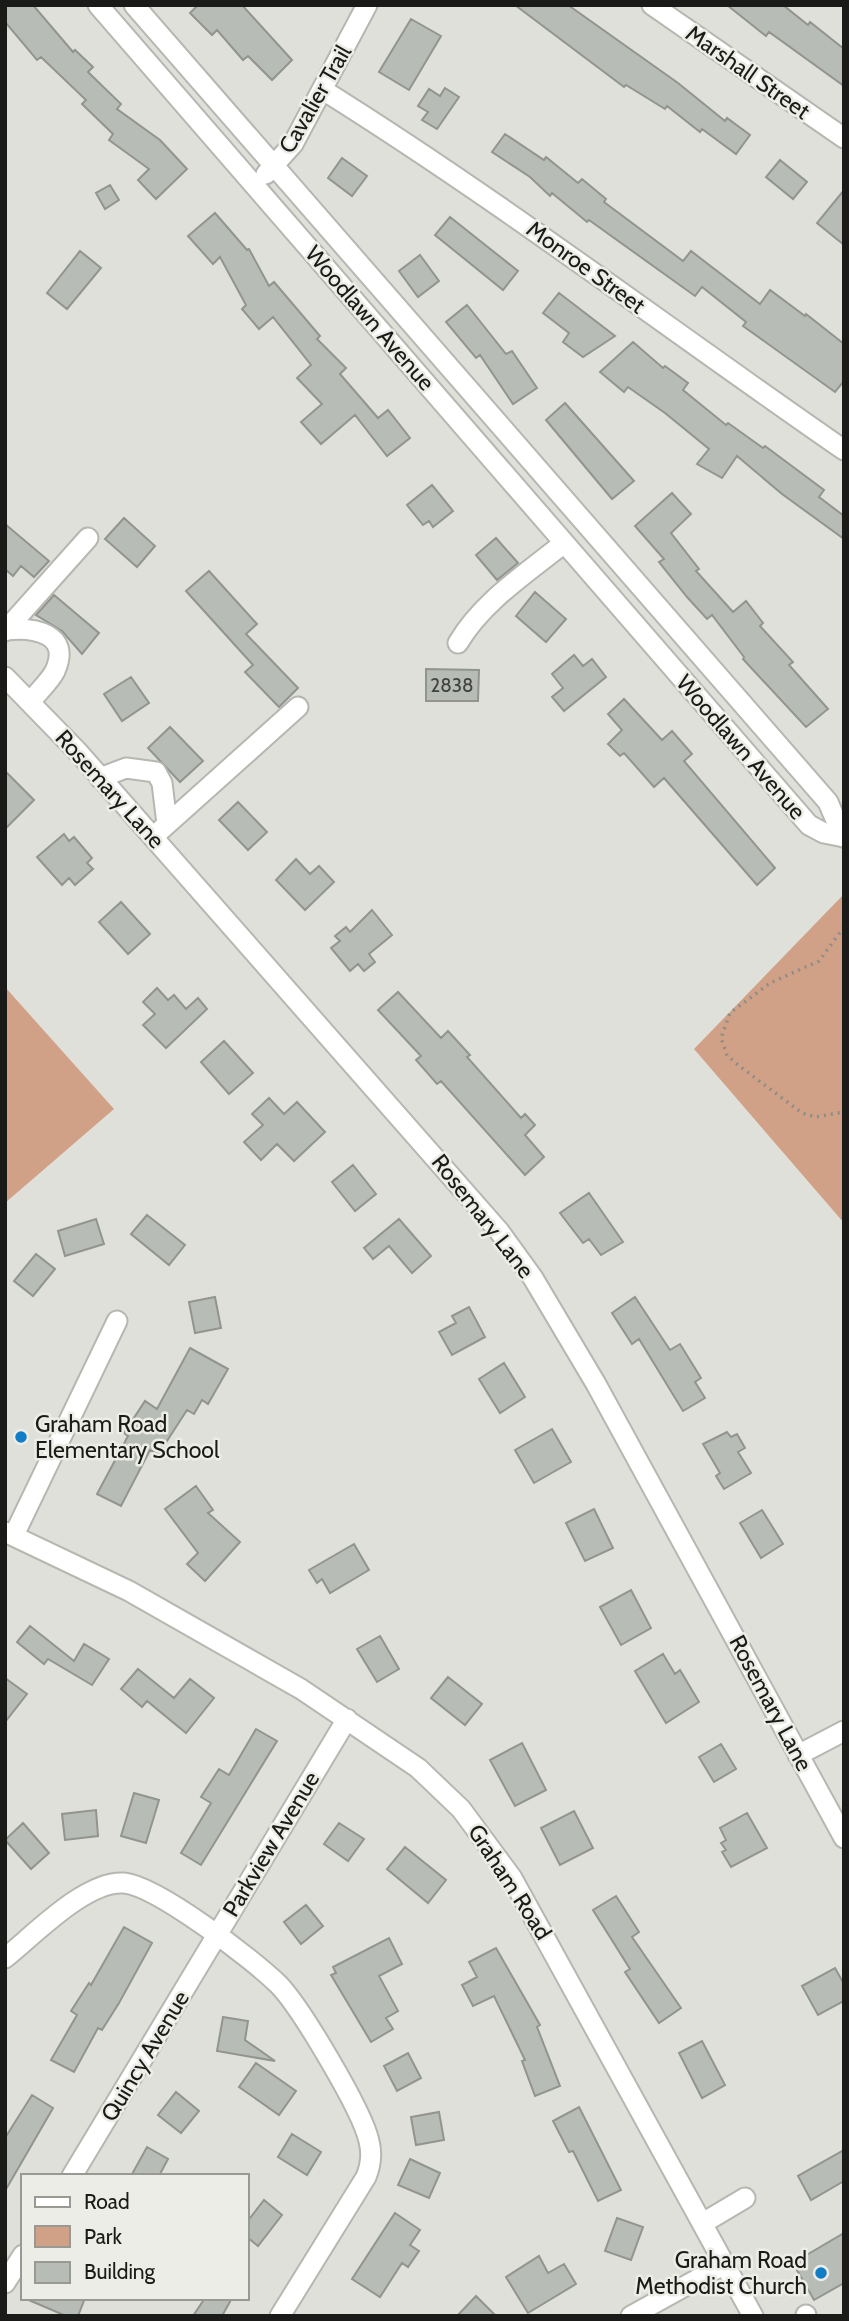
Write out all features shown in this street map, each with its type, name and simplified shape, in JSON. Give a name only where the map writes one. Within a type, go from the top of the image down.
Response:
[{"type":"street","name":"Woodlawn Avenue","points":[[98,5],[809,825],[824,833],[843,837]]},
{"type":"street","name":"Woodlawn Avenue","points":[[134,5],[828,802],[843,837]]},
{"type":"street","name":"Cavalier Trail","points":[[254,184],[275,167],[293,144],[367,5]]},
{"type":"street","name":"Marshall Street","points":[[652,5],[844,138]]},
{"type":"street","name":"Monroe Street","points":[[323,90],[536,230],[844,450]]},
{"type":"street","points":[[517,489],[540,470]]},
{"type":"street","points":[[6,630],[88,538]]},
{"type":"street","points":[[458,643],[469,625],[494,600],[564,543]]},
{"type":"street","points":[[6,630],[29,628],[44,632],[54,641],[59,652],[55,671],[31,701]]},
{"type":"street","name":"Rosemary Lane","points":[[5,677],[31,701],[100,778],[160,830],[499,1231],[526,1269],[596,1384],[844,1838]]},
{"type":"street","points":[[160,830],[298,707]]},
{"type":"street","points":[[100,778],[126,768],[156,772],[162,783],[160,830]]},
{"type":"street","points":[[10,1534],[117,1321]]},
{"type":"street","name":"Graham Road","points":[[10,1534],[129,1591],[213,1636],[347,1719],[418,1768],[461,1809],[512,1878],[753,2316]]},
{"type":"street","name":"Parkview Avenue","points":[[5,1958],[93,1889],[114,1884],[136,1886],[150,1892],[215,1935],[347,1719]]},
{"type":"street","points":[[799,1755],[844,1731]]},
{"type":"street","points":[[215,1935],[278,1984],[293,2003],[364,2125],[369,2140],[371,2158],[366,2177],[280,2316]]},
{"type":"street","name":"Quincy Avenue","points":[[73,2174],[179,2001],[215,1935]]},
{"type":"street","points":[[703,2223],[746,2198]]},
{"type":"street","points":[[5,2283],[21,2258]]},
{"type":"street","points":[[631,2316],[725,2264]]},
{"type":"path","points":[[844,927],[819,961],[770,983],[730,1013],[721,1038],[727,1055],[802,1113],[816,1117],[844,1112]]},
{"type":"green space","points":[[844,894],[844,1223],[694,1049]]},
{"type":"green space","points":[[5,987],[114,1109],[5,1203]]},
{"type":"building","points":[[5,5],[33,5],[73,52],[75,50],[93,67],[88,72],[121,104],[117,109],[160,140],[187,169],[156,199],[138,180],[149,169],[109,140],[113,134],[82,104],[86,100],[41,57],[37,60],[5,22]]},
{"type":"building","points":[[198,5],[242,5],[292,60],[272,80],[248,56],[243,60],[217,30],[212,35],[190,13]]},
{"type":"building","points":[[515,5],[568,5],[678,83],[725,121],[727,118],[750,135],[736,154],[702,129],[700,132],[667,106],[665,109],[626,85],[624,87]]},
{"type":"building","points":[[727,5],[783,5],[808,25],[810,22],[844,49],[844,86],[769,32],[766,36]]},
{"type":"building","points":[[411,19],[441,36],[409,90],[379,72]]},
{"type":"building","points":[[445,88],[459,97],[437,129],[422,120],[428,112],[418,106],[429,89],[440,96]]},
{"type":"building","points":[[505,134],[544,160],[546,157],[578,183],[582,179],[606,199],[604,202],[683,261],[691,251],[760,304],[770,290],[805,316],[806,314],[844,344],[844,381],[835,392],[743,326],[746,322],[702,287],[695,296],[589,220],[587,222],[552,193],[550,196],[530,177],[492,152]]},
{"type":"building","points":[[342,158],[367,176],[352,196],[328,178]]},
{"type":"building","points":[[780,160],[807,182],[793,199],[766,177]]},
{"type":"building","points":[[110,185],[119,200],[105,209],[96,193]]},
{"type":"building","points":[[844,190],[844,245],[817,223]]},
{"type":"building","points":[[215,213],[247,250],[249,249],[269,286],[274,282],[320,336],[317,339],[346,368],[340,374],[378,418],[388,410],[410,438],[387,456],[355,415],[321,444],[301,422],[322,404],[297,378],[311,365],[273,317],[259,329],[242,309],[246,305],[220,257],[213,264],[188,236]]},
{"type":"building","points":[[450,217],[518,271],[503,290],[435,235]]},
{"type":"building","points":[[80,251],[101,268],[67,309],[47,293]]},
{"type":"building","points":[[420,255],[439,281],[418,297],[399,271]]},
{"type":"building","points":[[559,293],[615,336],[583,357],[563,342],[569,333],[543,313]]},
{"type":"building","points":[[467,305],[506,354],[512,351],[537,388],[513,404],[480,355],[476,358],[446,322]]},
{"type":"building","points":[[633,342],[663,368],[665,366],[688,383],[683,390],[726,425],[728,423],[763,448],[765,446],[824,490],[819,497],[844,516],[844,539],[782,494],[737,456],[722,478],[697,464],[709,449],[665,413],[628,387],[624,392],[600,372]]},
{"type":"building","points":[[565,403],[634,481],[612,499],[546,420]]},
{"type":"building","points":[[432,485],[453,511],[433,527],[429,521],[423,525],[407,505]]},
{"type":"building","points":[[672,493],[691,514],[671,533],[699,569],[696,571],[733,612],[746,601],[763,623],[760,626],[793,662],[789,665],[828,709],[806,727],[743,659],[712,615],[707,619],[687,597],[659,562],[664,559],[635,526]]},
{"type":"building","points":[[124,518],[155,546],[137,567],[105,539]]},
{"type":"building","points":[[5,524],[49,561],[34,577],[21,566],[13,576],[5,569]]},
{"type":"building","points":[[496,538],[518,563],[497,580],[476,555]]},
{"type":"building","points":[[209,571],[257,624],[246,634],[298,688],[279,707],[245,672],[253,665],[186,591]]},
{"type":"building","points":[[535,592],[566,619],[546,642],[516,616]]},
{"type":"building","points":[[54,595],[99,633],[82,654],[62,631],[36,615]]},
{"type":"building","points":[[574,655],[583,666],[592,659],[606,677],[564,711],[552,697],[563,688],[552,674]]},
{"type":"building","points":[[426,669],[479,670],[478,701],[426,701]]},
{"type":"building","points":[[131,677],[149,703],[122,721],[104,694]]},
{"type":"building","points":[[624,699],[662,740],[672,731],[692,754],[684,761],[775,868],[757,885],[664,778],[654,787],[624,753],[620,756],[608,744],[622,730],[608,714]]},
{"type":"building","points":[[170,727],[203,761],[180,782],[148,748]]},
{"type":"building","points":[[5,771],[34,800],[5,829]]},
{"type":"building","points":[[238,802],[267,832],[248,850],[219,820]]},
{"type":"building","points":[[64,834],[69,841],[74,837],[92,858],[87,863],[93,869],[75,885],[69,878],[62,885],[37,857]]},
{"type":"building","points":[[296,859],[310,874],[319,866],[334,882],[305,910],[276,880]]},
{"type":"building","points":[[121,902],[150,934],[128,954],[99,922]]},
{"type":"building","points":[[372,910],[392,935],[369,954],[375,962],[364,971],[358,964],[350,971],[331,948],[340,941],[335,936],[346,927],[350,932]]},
{"type":"building","points":[[157,988],[168,1000],[174,995],[186,1009],[198,998],[207,1009],[166,1048],[143,1025],[155,1014],[143,1002]]},
{"type":"building","points":[[398,992],[441,1038],[448,1031],[470,1055],[467,1057],[521,1118],[525,1114],[535,1125],[525,1135],[544,1157],[525,1175],[441,1081],[437,1084],[416,1060],[421,1056],[378,1010]]},
{"type":"building","points":[[224,1041],[253,1073],[229,1094],[201,1062]]},
{"type":"building","points":[[269,1098],[284,1114],[297,1102],[325,1132],[294,1161],[277,1144],[261,1160],[244,1142],[263,1125],[252,1114]]},
{"type":"building","points":[[353,1165],[376,1194],[355,1211],[332,1182]]},
{"type":"building","points":[[589,1193],[623,1242],[601,1255],[589,1239],[583,1243],[560,1213]]},
{"type":"building","points":[[147,1215],[185,1245],[169,1265],[131,1234]]},
{"type":"building","points":[[96,1219],[104,1244],[65,1256],[58,1231]]},
{"type":"building","points":[[399,1219],[431,1256],[412,1273],[389,1246],[373,1259],[364,1248]]},
{"type":"building","points":[[36,1254],[55,1269],[33,1296],[14,1281]]},
{"type":"building","points":[[215,1297],[221,1328],[195,1333],[189,1302]]},
{"type":"building","points":[[635,1297],[670,1350],[680,1344],[701,1378],[695,1382],[705,1398],[683,1411],[639,1339],[632,1344],[612,1313]]},
{"type":"building","points":[[469,1307],[485,1337],[452,1355],[439,1332],[456,1323],[452,1316]]},
{"type":"building","points":[[190,1348],[228,1369],[208,1404],[202,1400],[194,1414],[187,1410],[158,1455],[150,1450],[121,1506],[97,1494],[128,1436],[124,1433],[145,1401],[157,1409]]},
{"type":"building","points":[[504,1363],[525,1397],[500,1413],[479,1379]]},
{"type":"building","points":[[552,1429],[571,1462],[534,1483],[515,1450]]},
{"type":"building","points":[[727,1432],[731,1437],[737,1434],[745,1448],[738,1452],[751,1473],[724,1489],[716,1476],[720,1473],[703,1444]]},
{"type":"building","points":[[196,1486],[213,1510],[208,1513],[240,1542],[205,1581],[187,1564],[198,1553],[165,1509]]},
{"type":"building","points":[[594,1509],[613,1548],[585,1561],[566,1523]]},
{"type":"building","points":[[762,1510],[783,1544],[761,1558],[740,1523]]},
{"type":"building","points":[[354,1544],[369,1570],[330,1593],[322,1579],[317,1583],[309,1570]]},
{"type":"building","points":[[631,1590],[651,1628],[621,1645],[600,1607]]},
{"type":"building","points":[[30,1626],[74,1661],[84,1644],[109,1659],[92,1685],[48,1659],[44,1664],[17,1642]]},
{"type":"building","points":[[380,1636],[399,1669],[377,1682],[357,1649]]},
{"type":"building","points":[[663,1654],[675,1674],[680,1670],[699,1702],[666,1723],[635,1671]]},
{"type":"building","points":[[138,1669],[174,1698],[190,1679],[214,1698],[186,1733],[147,1701],[142,1707],[121,1689]]},
{"type":"building","points":[[448,1677],[482,1704],[465,1725],[431,1698]]},
{"type":"building","points":[[5,1678],[27,1694],[5,1722]]},
{"type":"building","points":[[256,1729],[277,1741],[201,1865],[181,1853],[211,1803],[201,1797],[219,1769],[229,1775]]},
{"type":"building","points":[[522,1743],[546,1790],[515,1806],[490,1760]]},
{"type":"building","points":[[721,1744],[736,1769],[714,1782],[699,1757]]},
{"type":"building","points":[[134,1793],[159,1800],[146,1843],[121,1836]]},
{"type":"building","points":[[96,1810],[98,1836],[65,1840],[62,1814]]},
{"type":"building","points":[[574,1811],[593,1848],[560,1865],[541,1828]]},
{"type":"building","points":[[747,1813],[767,1848],[731,1867],[722,1852],[726,1850],[721,1843],[726,1840],[720,1828]]},
{"type":"building","points":[[23,1823],[49,1853],[31,1869],[5,1840]]},
{"type":"building","points":[[339,1823],[364,1839],[348,1861],[324,1844]]},
{"type":"building","points":[[405,1847],[446,1880],[428,1903],[387,1869]]},
{"type":"building","points":[[616,1896],[639,1932],[632,1937],[681,2008],[659,2023],[625,1972],[630,1969],[593,1910]]},
{"type":"building","points":[[306,1905],[323,1926],[301,1944],[284,1922]]},
{"type":"building","points":[[124,1927],[152,1943],[119,2003],[102,2030],[98,2028],[74,2072],[51,2060],[77,2015],[71,2011],[89,1983],[91,1985]]},
{"type":"building","points":[[389,1938],[402,1964],[379,1976],[398,2011],[386,2018],[393,2029],[371,2042],[331,1975],[336,1973],[333,1967]]},
{"type":"building","points":[[496,1948],[540,2025],[537,2027],[560,2086],[535,2096],[522,2061],[525,2060],[494,1996],[473,2006],[462,1985],[477,1977],[469,1962]]},
{"type":"building","points":[[835,1968],[844,1984],[844,2001],[818,2015],[802,1986]]},
{"type":"building","points":[[223,2017],[248,2021],[245,2040],[275,2061],[217,2051]]},
{"type":"building","points":[[702,2041],[725,2085],[702,2098],[679,2053]]},
{"type":"building","points":[[408,2053],[421,2078],[397,2091],[384,2066]]},
{"type":"building","points":[[256,2063],[296,2091],[279,2115],[239,2087]]},
{"type":"building","points":[[176,2092],[199,2111],[181,2133],[158,2115]]},
{"type":"building","points":[[32,2095],[53,2108],[5,2191],[5,2138]]},
{"type":"building","points":[[579,2107],[621,2190],[598,2201],[573,2151],[569,2152],[553,2121]]},
{"type":"building","points":[[439,2112],[444,2140],[416,2145],[411,2117]]},
{"type":"building","points":[[292,2134],[321,2152],[307,2175],[278,2157]]},
{"type":"building","points":[[147,2147],[168,2159],[160,2174],[132,2174]]},
{"type":"building","name":"Graham Road Methodist Church","points":[[844,2150],[844,2181],[811,2200],[798,2176]]},
{"type":"building","points":[[410,2159],[440,2173],[429,2198],[398,2185]]},
{"type":"building","points":[[264,2200],[282,2215],[258,2246],[248,2238],[248,2221]]},
{"type":"building","points":[[395,2213],[420,2230],[410,2245],[419,2251],[408,2267],[402,2263],[380,2297],[352,2279]]},
{"type":"building","points":[[617,2218],[643,2227],[631,2260],[605,2251]]},
{"type":"building","name":"Graham Road Methodist Church","points":[[844,2233],[844,2283],[814,2300],[793,2263]]},
{"type":"building","points":[[539,2256],[548,2273],[564,2264],[576,2284],[528,2313],[506,2277]]},
{"type":"building","points":[[476,2296],[496,2316],[457,2316]]},
{"type":"building","points":[[29,2300],[84,2300],[78,2316],[66,2316]]},
{"type":"building","points":[[204,2300],[231,2300],[222,2316],[193,2316]]},
{"type":"place","name":"Graham Road Elementary School","points":[[21,1437]]},
{"type":"place","name":"Graham Road Methodist Church","points":[[821,2273]]}]
